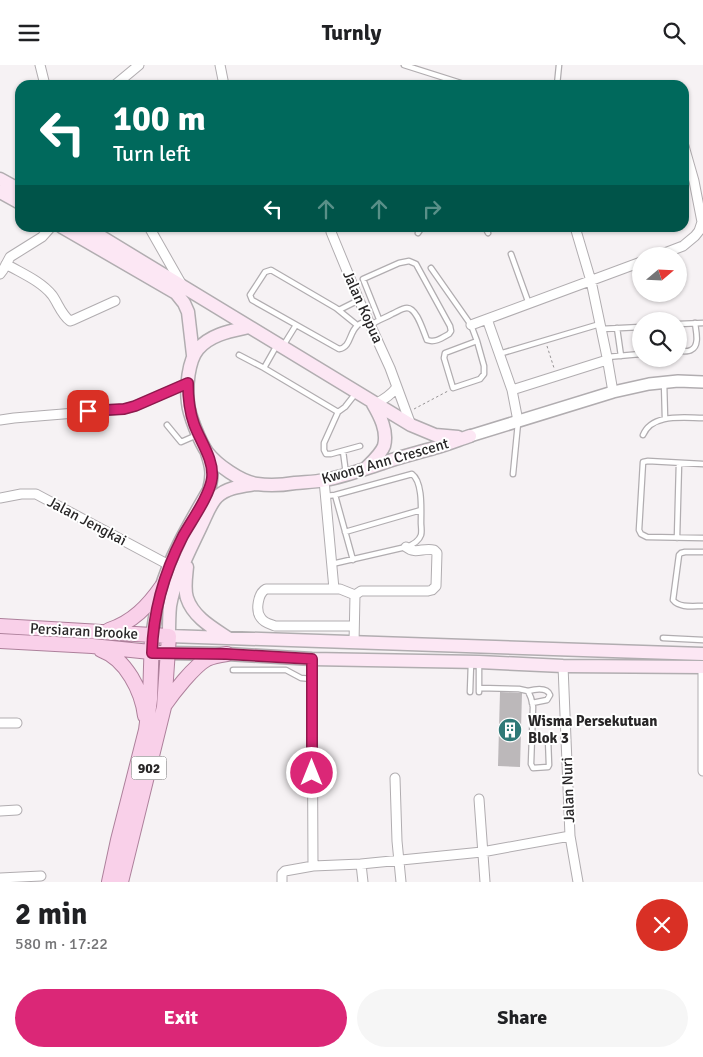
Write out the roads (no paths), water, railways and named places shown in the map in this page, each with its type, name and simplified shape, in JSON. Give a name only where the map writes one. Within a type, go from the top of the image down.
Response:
[{"type":"main road","points":[[0,179],[15,187]]},
{"type":"main road","points":[[0,192],[15,200]]},
{"type":"main road","name":"Kwong Ann Crescent","points":[[71,232],[176,293],[184,303],[188,312],[193,355],[188,383],[188,404],[198,434],[207,453],[238,477],[256,484],[277,485],[324,480],[436,448],[470,435]]},
{"type":"main road","points":[[94,232],[411,425],[435,435],[453,437],[470,435]]},
{"type":"main road","points":[[193,355],[207,341],[217,335],[250,327]]},
{"type":"main road","points":[[365,469],[384,446],[384,427],[372,402]]},
{"type":"main road","points":[[152,635],[159,595],[169,565],[209,490],[212,469],[207,453]]},
{"type":"main road","points":[[256,484],[225,491],[216,497],[211,505],[176,583],[170,606],[169,636],[703,655]]},
{"type":"main road","points":[[189,552],[185,588],[186,598],[198,617],[229,638]]},
{"type":"main road","points":[[104,632],[130,621],[147,605],[162,586]]},
{"type":"main road","name":"Persiaran Brooke","points":[[0,626],[169,636]]},
{"type":"main road","name":"902","points":[[109,882],[146,730],[150,699],[152,635]]},
{"type":"main road","name":"902","points":[[121,882],[164,707],[169,636]]},
{"type":"main road","name":"Persiaran Brooke","points":[[0,641],[92,646],[168,653]]},
{"type":"main road","points":[[92,646],[114,657],[132,679],[142,702],[146,730]]},
{"type":"main road","points":[[168,653],[563,666],[703,667]]},
{"type":"main road","points":[[164,707],[175,691],[198,666],[208,659],[226,654]]},
{"type":"street","points":[[40,65],[44,80]]},
{"type":"street","points":[[121,80],[139,65]]},
{"type":"street","points":[[220,65],[223,80]]},
{"type":"street","points":[[680,247],[695,236],[702,222],[689,164]]},
{"type":"street","points":[[694,181],[703,179]]},
{"type":"street","points":[[0,273],[10,257],[37,241],[46,232]]},
{"type":"street","points":[[153,232],[182,285]]},
{"type":"street","name":"Jalan Kopua","points":[[329,232],[390,368],[411,425]]},
{"type":"street","points":[[576,232],[591,281],[613,392]]},
{"type":"street","points":[[6,264],[36,281],[51,294],[70,321],[115,301]]},
{"type":"street","points":[[471,325],[632,265]]},
{"type":"street","points":[[487,319],[512,390],[518,421]]},
{"type":"street","points":[[512,390],[607,358]]},
{"type":"street","points":[[470,435],[613,392],[664,382],[703,382]]},
{"type":"street","points":[[0,420],[14,417],[124,409],[188,383]]},
{"type":"street","points":[[372,402],[385,399],[397,387]]},
{"type":"street","points":[[324,480],[330,496],[334,589]]},
{"type":"street","name":"Jalan Jengkai","points":[[0,498],[22,494],[36,494],[169,565]]},
{"type":"street","points":[[355,595],[361,591],[432,590],[436,585],[437,553],[428,548],[415,551],[406,547]]},
{"type":"street","points":[[354,626],[275,626],[266,623],[260,618],[258,613],[259,597],[262,591],[266,589],[340,589],[355,595]]},
{"type":"street","points":[[354,643],[355,595]]},
{"type":"street","points":[[312,659],[313,866]]},
{"type":"street","name":"Jalan Nuri","points":[[563,666],[570,836],[578,882]]},
{"type":"street","points":[[703,667],[703,771]]},
{"type":"street","points":[[0,723],[17,723]]},
{"type":"street","points":[[395,778],[401,882]]},
{"type":"street","points":[[479,799],[485,882]]},
{"type":"street","points":[[0,811],[16,809]]},
{"type":"street","points":[[282,882],[282,874],[285,871],[313,866],[399,861],[482,852],[570,836]]},
{"type":"street","points":[[361,864],[363,882]]},
{"type":"street","points":[[0,878],[41,876]]},
{"type":"lane","points":[[404,65],[417,67],[453,80]]},
{"type":"lane","points":[[558,80],[559,65]]},
{"type":"lane","points":[[511,254],[529,304]]},
{"type":"lane","points":[[357,325],[347,345],[343,349],[339,349],[252,300],[250,295],[265,272],[271,270],[339,310],[357,325],[370,323],[404,308],[409,308],[413,309],[416,313],[427,340],[438,340],[451,331],[416,263],[412,261],[399,263],[363,279],[379,319]]},
{"type":"lane","points":[[431,268],[471,325],[477,341],[484,367],[484,374],[480,379],[453,388],[444,358],[445,353],[477,341]]},
{"type":"lane","points":[[339,310],[359,300]]},
{"type":"lane","points":[[687,351],[691,351],[697,343],[695,323]]},
{"type":"lane","points":[[687,324],[703,323]]},
{"type":"lane","points":[[264,368],[296,325]]},
{"type":"lane","points":[[499,354],[545,340],[601,327],[632,327]]},
{"type":"lane","points":[[617,328],[621,356]]},
{"type":"lane","points":[[239,355],[338,412]]},
{"type":"lane","points":[[607,358],[632,355]]},
{"type":"lane","points":[[664,382],[665,418]]},
{"type":"lane","points":[[356,392],[345,407],[338,412],[324,443],[324,450],[327,455],[360,446]]},
{"type":"lane","points":[[643,435],[651,424],[665,418],[703,418]]},
{"type":"lane","points":[[513,474],[518,421]]},
{"type":"lane","points":[[167,425],[178,440],[181,441],[198,434]]},
{"type":"lane","points":[[343,451],[346,475]]},
{"type":"lane","points":[[703,464],[643,462],[640,530],[641,534],[647,537],[703,538]]},
{"type":"lane","points":[[677,538],[679,463]]},
{"type":"lane","points":[[332,564],[353,560],[406,547],[416,542],[421,536],[422,501],[416,477],[412,474],[330,496],[345,532],[353,560]]},
{"type":"lane","points":[[345,532],[421,510]]},
{"type":"lane","points":[[703,552],[685,551],[679,555],[673,600],[679,605],[703,606]]},
{"type":"lane","points":[[664,637],[703,640]]},
{"type":"lane","points":[[475,662],[479,690],[518,689],[528,691],[545,690],[549,692],[550,695],[547,701],[532,703]]},
{"type":"lane","points":[[470,692],[475,662]]},
{"type":"lane","points":[[233,670],[286,670],[301,678],[312,679]]},
{"type":"lane","points":[[528,691],[532,703],[531,764],[533,767],[548,767],[548,738]]},
{"type":"place","name":"Wisma Persekutuan Blok 3","points":[[510,730]]}]
